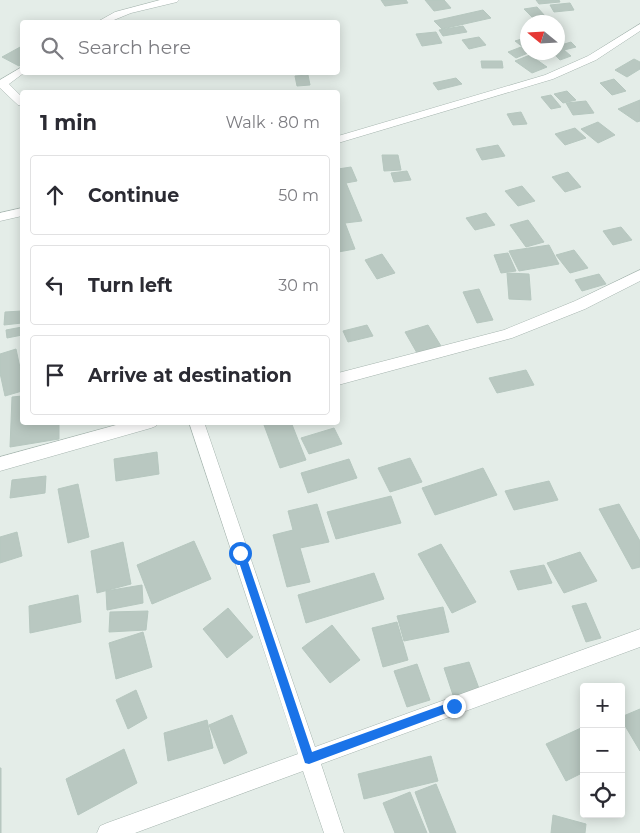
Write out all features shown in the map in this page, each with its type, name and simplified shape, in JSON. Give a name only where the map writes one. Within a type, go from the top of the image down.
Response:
[{"type":"street","points":[[106,20],[150,4],[174,0]]},
{"type":"street","points":[[340,139],[549,77],[592,58],[640,27]]},
{"type":"street","points":[[20,71],[2,84],[20,101]]},
{"type":"street","points":[[0,217],[20,212]]},
{"type":"street","points":[[340,378],[507,334],[580,305],[640,275]]},
{"type":"street","points":[[0,464],[140,425]]},
{"type":"street","points":[[197,425],[334,833]]},
{"type":"street","points":[[107,833],[640,638]]},
{"type":"building","points":[[381,0],[406,0],[408,3],[385,6]]},
{"type":"building","points":[[425,0],[444,0],[451,8],[434,11]]},
{"type":"building","points":[[536,0],[559,0],[560,2],[539,4]]},
{"type":"building","points":[[570,3],[574,10],[554,12],[550,5]]},
{"type":"building","points":[[537,7],[544,15],[530,15],[524,9]]},
{"type":"building","points":[[483,10],[491,18],[442,29],[434,21]]},
{"type":"building","points":[[463,26],[467,32],[443,36],[439,30]]},
{"type":"building","points":[[436,32],[442,43],[422,46],[416,34]]},
{"type":"building","points":[[479,37],[486,45],[469,49],[462,40]]},
{"type":"building","points":[[571,42],[576,47],[565,50],[565,44]]},
{"type":"building","points":[[20,47],[19,66],[2,57]]},
{"type":"building","points":[[520,47],[520,56],[516,58],[508,52]]},
{"type":"building","points":[[565,51],[571,56],[565,58]]},
{"type":"building","points":[[520,59],[537,60],[547,67],[532,73],[515,61]]},
{"type":"building","points":[[634,59],[640,62],[640,69],[627,77],[615,70]]},
{"type":"building","points":[[481,61],[502,61],[503,68],[482,68]]},
{"type":"building","points":[[308,75],[310,85],[297,86],[295,76]]},
{"type":"building","points":[[456,78],[462,84],[438,90],[433,83]]},
{"type":"building","points":[[614,79],[626,91],[612,95],[600,83]]},
{"type":"building","points":[[567,91],[576,100],[563,103],[554,94]]},
{"type":"building","points":[[551,95],[561,107],[551,109],[541,97]]},
{"type":"building","points":[[640,100],[640,121],[637,122],[618,109]]},
{"type":"building","points":[[586,101],[594,113],[573,115],[566,103]]},
{"type":"building","points":[[521,112],[527,124],[513,125],[507,114]]},
{"type":"building","points":[[598,122],[615,135],[598,143],[581,129]]},
{"type":"building","points":[[575,128],[586,138],[565,145],[555,134]]},
{"type":"building","points":[[498,145],[505,156],[482,160],[476,149]]},
{"type":"building","points":[[382,155],[398,155],[401,170],[384,171]]},
{"type":"building","points":[[351,167],[357,181],[346,183],[362,221],[345,223],[355,249],[340,252],[340,169]]},
{"type":"building","points":[[407,171],[411,180],[394,182],[391,173]]},
{"type":"building","points":[[568,172],[581,187],[565,192],[552,177]]},
{"type":"building","points":[[522,186],[535,201],[518,206],[505,191]]},
{"type":"building","points":[[486,213],[495,225],[475,230],[466,218]]},
{"type":"building","points":[[528,220],[544,242],[526,247],[510,225]]},
{"type":"building","points":[[621,227],[632,240],[613,245],[603,231]]},
{"type":"building","points":[[549,245],[559,264],[519,271],[509,251]]},
{"type":"building","points":[[574,250],[588,268],[570,273],[556,255]]},
{"type":"building","points":[[508,253],[516,271],[501,273],[494,255]]},
{"type":"building","points":[[382,254],[395,273],[377,279],[365,260]]},
{"type":"building","points":[[507,273],[529,274],[531,300],[509,299]]},
{"type":"building","points":[[599,274],[606,284],[582,291],[575,280]]},
{"type":"building","points":[[479,289],[493,320],[477,323],[463,292]]},
{"type":"building","points":[[20,311],[20,323],[4,325],[5,312]]},
{"type":"building","points":[[367,325],[373,336],[348,342],[343,331]]},
{"type":"building","points":[[428,325],[441,346],[417,353],[405,332]]},
{"type":"building","points":[[20,327],[20,335],[7,338],[6,330]]},
{"type":"building","points":[[16,349],[20,368],[20,392],[5,396],[0,373],[0,354]]},
{"type":"building","points":[[526,370],[534,385],[497,393],[489,378]]},
{"type":"building","points":[[20,396],[20,425],[59,425],[59,439],[10,447],[12,397]]},
{"type":"building","points":[[264,425],[292,425],[306,460],[280,468]]},
{"type":"building","points":[[334,428],[342,444],[309,454],[301,438]]},
{"type":"building","points":[[157,452],[159,474],[116,481],[114,459]]},
{"type":"building","points":[[410,458],[422,482],[390,492],[378,468]]},
{"type":"building","points":[[349,459],[357,478],[308,493],[301,473]]},
{"type":"building","points":[[483,468],[497,495],[435,515],[422,488]]},
{"type":"building","points":[[46,476],[45,493],[10,498],[12,480]]},
{"type":"building","points":[[549,481],[558,500],[514,510],[505,491]]},
{"type":"building","points":[[78,484],[89,537],[68,543],[58,489]]},
{"type":"building","points":[[391,496],[401,523],[336,539],[327,512]]},
{"type":"building","points":[[317,504],[329,542],[300,548],[310,582],[287,587],[273,535],[293,530],[288,511]]},
{"type":"building","points":[[619,504],[640,541],[640,567],[632,569],[599,509]]},
{"type":"building","points":[[17,532],[22,556],[0,563],[0,537]]},
{"type":"building","points":[[194,541],[211,579],[152,604],[137,565]]},
{"type":"building","points":[[123,542],[131,584],[97,593],[91,551]]},
{"type":"building","points":[[441,544],[476,602],[452,613],[418,554]]},
{"type":"building","points":[[580,552],[597,581],[564,593],[547,563]]},
{"type":"building","points":[[544,565],[552,583],[518,590],[510,571]]},
{"type":"building","points":[[374,573],[384,599],[306,623],[298,595]]},
{"type":"building","points":[[142,585],[143,603],[107,610],[106,591]]},
{"type":"building","points":[[78,595],[81,622],[30,633],[29,606]]},
{"type":"building","points":[[586,603],[601,638],[586,642],[572,606]]},
{"type":"building","points":[[443,607],[449,632],[404,641],[397,616]]},
{"type":"building","points":[[228,608],[253,637],[227,658],[203,629]]},
{"type":"building","points":[[148,611],[146,630],[109,632],[110,612]]},
{"type":"building","points":[[397,622],[408,660],[383,667],[372,628]]},
{"type":"building","points":[[332,625],[360,660],[330,683],[302,648]]},
{"type":"building","points":[[143,632],[152,667],[116,679],[109,643]]},
{"type":"building","points":[[469,662],[480,691],[454,698],[444,668]]},
{"type":"building","points":[[417,664],[430,700],[407,707],[394,671]]},
{"type":"building","points":[[136,690],[147,718],[128,729],[116,700]]},
{"type":"building","points":[[640,709],[640,751],[625,726],[625,715]]},
{"type":"building","points":[[232,715],[247,753],[224,764],[209,725]]},
{"type":"building","points":[[207,720],[213,748],[168,761],[164,733]]},
{"type":"building","points":[[580,728],[580,774],[566,781],[546,744]]},
{"type":"building","points":[[124,749],[137,783],[78,815],[66,779]]},
{"type":"building","points":[[431,756],[438,781],[364,799],[358,774]]},
{"type":"building","points":[[1,768],[1,833],[0,833]]},
{"type":"building","points":[[436,784],[456,833],[430,833],[415,792]]},
{"type":"building","points":[[410,792],[427,833],[395,833],[383,803]]},
{"type":"building","points":[[553,815],[586,824],[585,833],[551,833]]},
{"type":"route","points":[[240,553],[309,759],[454,706]]}]
